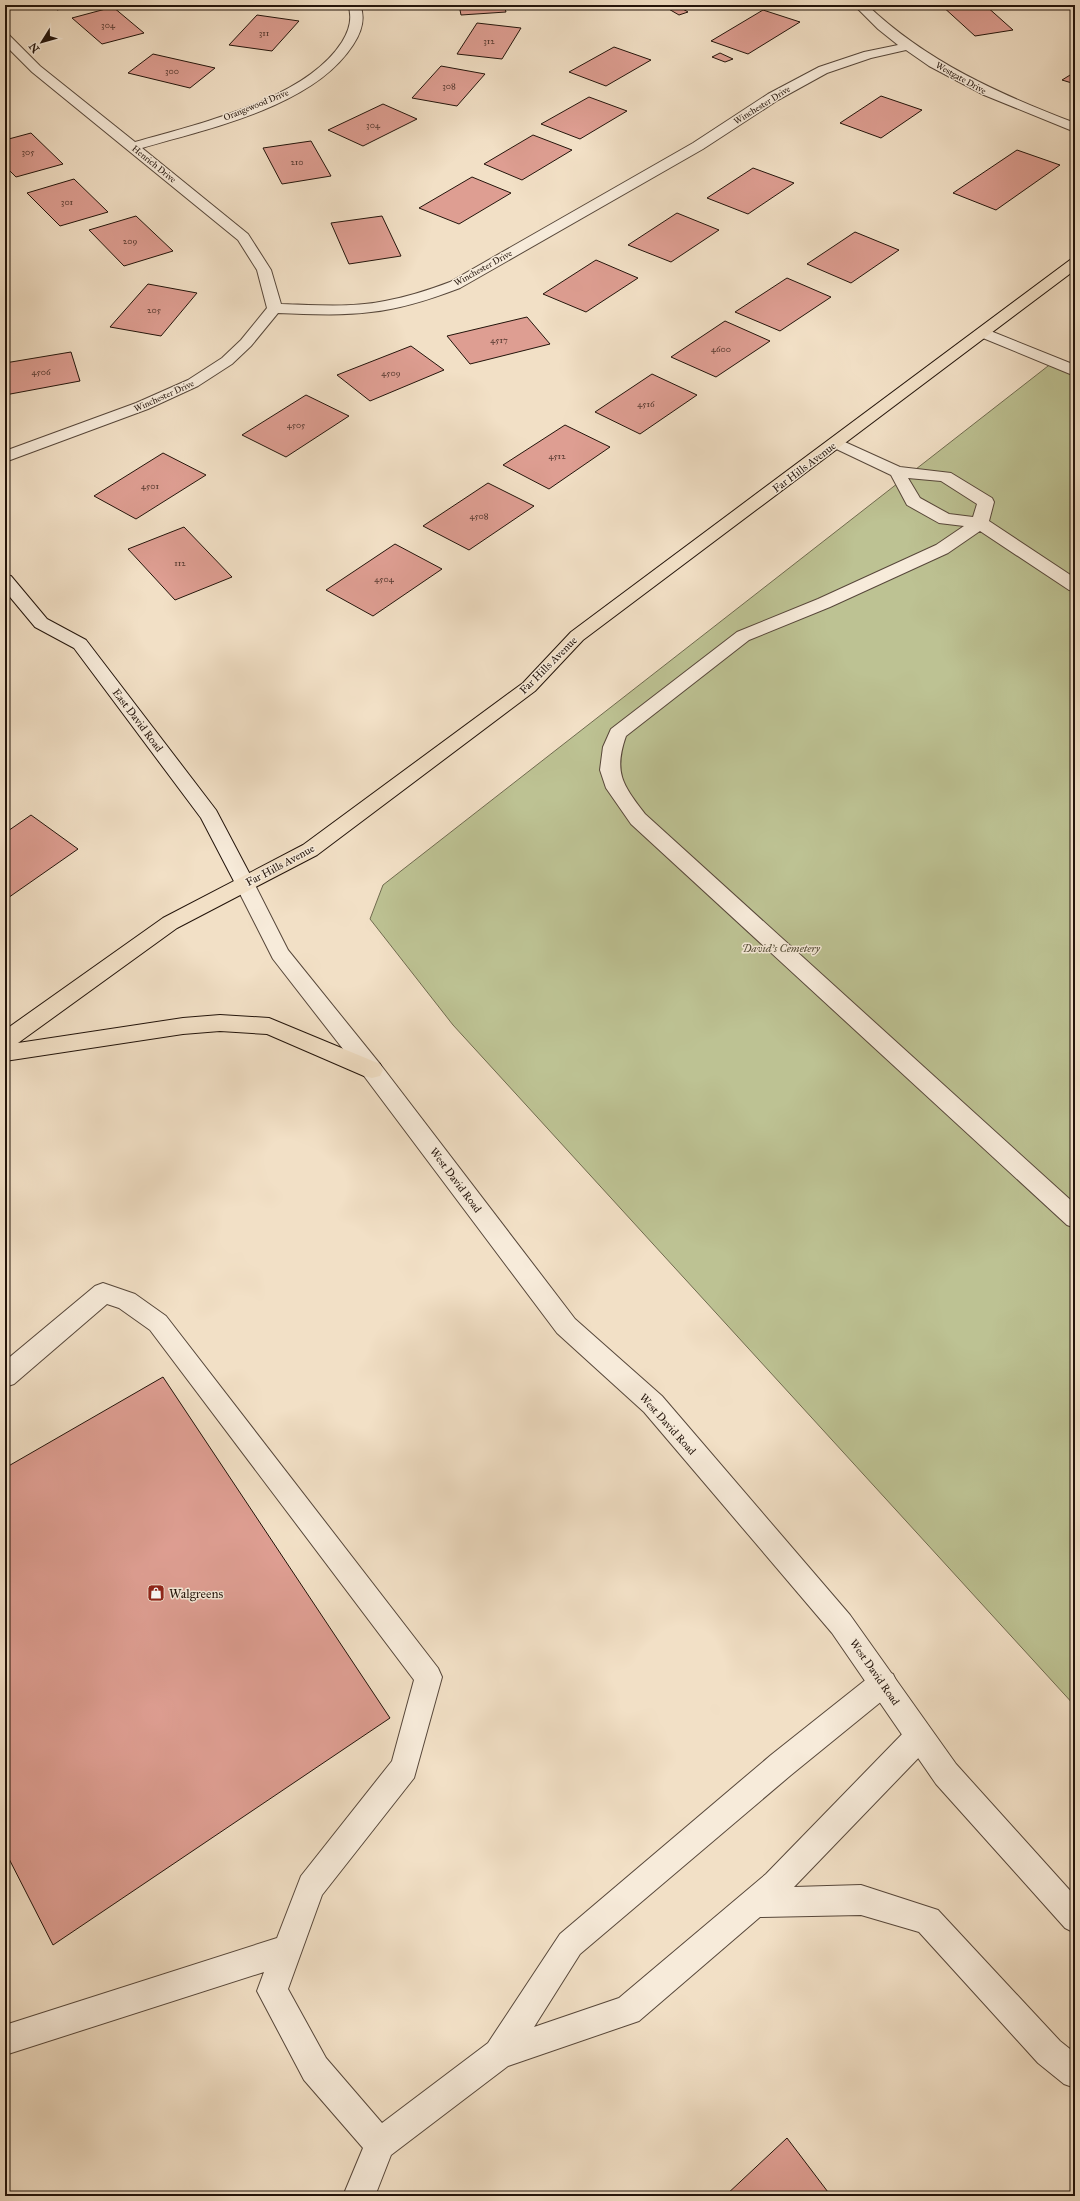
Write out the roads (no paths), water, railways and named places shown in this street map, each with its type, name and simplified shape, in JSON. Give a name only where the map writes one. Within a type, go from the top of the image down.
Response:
[{"type":"main road","name":"Far Hills Avenue","points":[[5,1041],[170,923],[310,850],[529,687],[577,636],[1075,263]]},
{"type":"main road","points":[[5,1053],[183,1026],[220,1023],[269,1026],[372,1070]]},
{"type":"street","name":"Orangewood Drive","points":[[133,147],[240,113],[279,98],[313,79],[336,60],[350,42],[356,25],[354,5]]},
{"type":"street","name":"Westgate Drive","points":[[860,5],[872,17],[908,46],[950,73],[988,93],[1075,128]]},
{"type":"street","name":"Henrich Drive","points":[[5,38],[36,69],[243,237],[257,254],[268,277],[274,308]]},
{"type":"street","name":"Winchester Drive","points":[[5,457],[142,406],[193,383],[227,361],[246,343],[274,308],[326,309],[382,306],[422,297],[454,285],[698,146],[773,97],[823,70],[868,55],[908,46]]},
{"type":"street","points":[[983,333],[1075,372]]},
{"type":"street","points":[[836,443],[897,472],[945,476],[986,502],[980,523],[942,549],[824,603],[743,636],[618,733],[610,751],[608,765],[613,786],[638,819],[1075,1218]]},
{"type":"street","points":[[897,472],[913,501],[945,519],[980,523],[1075,586]]},
{"type":"street","name":"East David Road","points":[[5,580],[41,623],[80,644],[209,815],[245,884]]},
{"type":"street","name":"West David Road","points":[[245,884],[280,954],[372,1070],[566,1326],[653,1404],[841,1624],[946,1774],[1075,1918]]},
{"type":"street","points":[[5,1376],[103,1293],[127,1301],[158,1323],[428,1677],[404,1768],[311,1886],[272,1991],[315,2070],[380,2144]]},
{"type":"street","points":[[499,2054],[570,1944],[781,1766],[883,1683]]},
{"type":"street","points":[[359,2196],[380,2144],[499,2054],[628,2010],[776,1884],[919,1737]]},
{"type":"street","points":[[755,1902],[861,1900],[928,1920],[1049,2052],[1075,2073]]},
{"type":"street","points":[[5,2040],[287,1950]]},
{"type":"place","name":"Walgreens","points":[[156,1593]]},
{"type":"park label","name":"David's Cemetery","points":[[781,948]]}]
